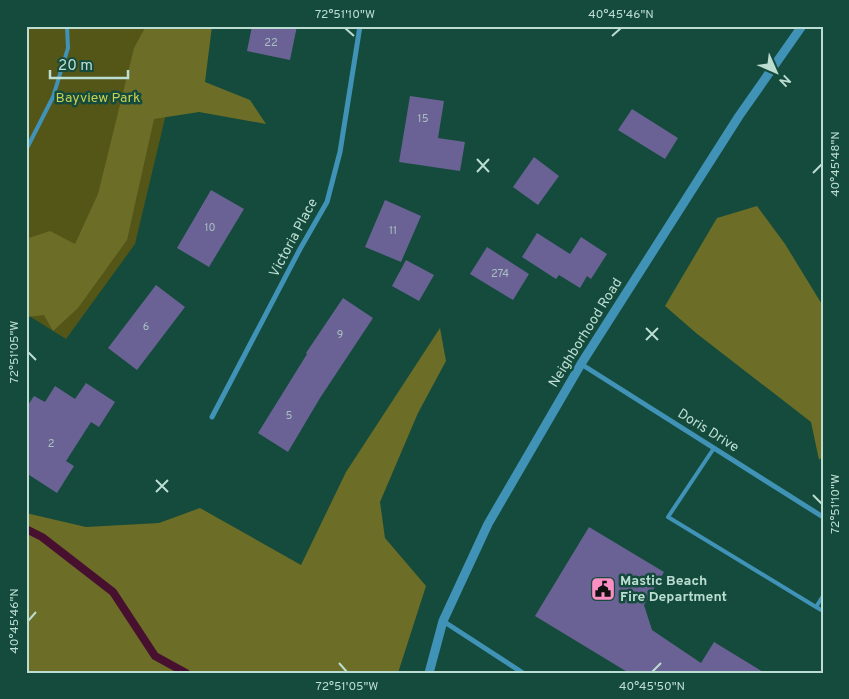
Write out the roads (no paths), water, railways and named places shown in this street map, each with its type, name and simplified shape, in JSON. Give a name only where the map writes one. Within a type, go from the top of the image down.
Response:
[{"type":"street","name":"Victoria Place","points":[[212,417],[300,249],[327,202],[340,152],[360,26]]},
{"type":"street","name":"Neighborhood Road","points":[[429,673],[443,620],[488,524],[581,364],[739,116],[802,26]]},
{"type":"street","name":"Doris Drive","points":[[581,364],[823,517]]},
{"type":"street","points":[[443,620],[523,673]]},
{"type":"lane","points":[[26,150],[53,97],[68,48],[67,26]]},
{"type":"lane","points":[[714,448],[668,517],[823,611]]},
{"type":"lane","points":[[816,607],[823,596]]},
{"type":"waterway","points":[[26,529],[42,537],[113,592],[155,656],[186,673]]},
{"type":"place","name":"Mastic Beach Fire Department","points":[[603,589]]},
{"type":"park label","name":"Bayview Park","points":[[98,98]]}]
